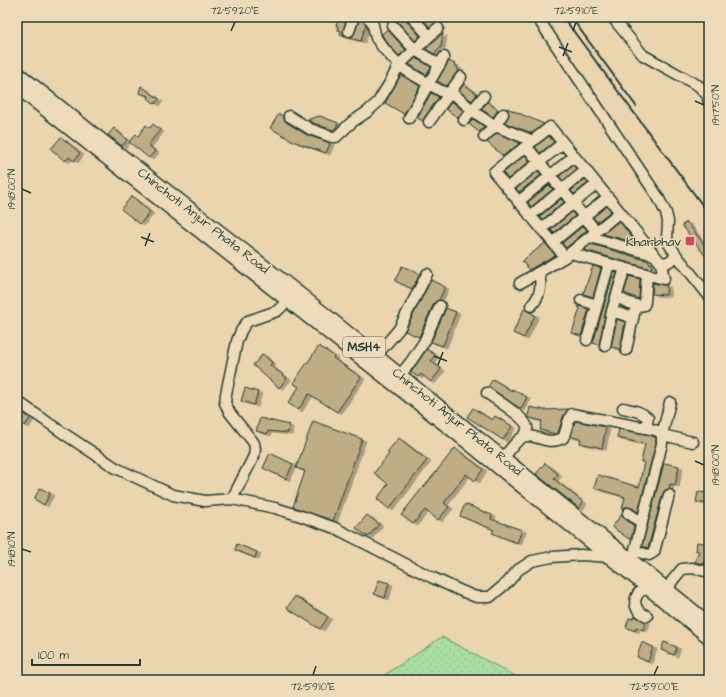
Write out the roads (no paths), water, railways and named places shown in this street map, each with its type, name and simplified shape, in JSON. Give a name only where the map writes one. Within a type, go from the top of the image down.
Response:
[{"type":"main road","name":"Chinchoti Anjur Phata Road","points":[[17,73],[293,296],[449,427],[610,557],[634,563],[649,588],[709,637]]},
{"type":"main road","name":"Chinchoti Anjur Phata Road","points":[[17,87],[85,141],[376,356],[709,624]]},
{"type":"street","points":[[349,31],[354,17]]},
{"type":"street","points":[[412,17],[429,36]]},
{"type":"street","points":[[537,17],[658,197],[666,212],[668,221],[667,239],[669,244],[709,296]]},
{"type":"street","points":[[612,17],[643,54],[699,86],[707,95],[709,102]]},
{"type":"street","points":[[371,18],[376,38],[399,65],[441,91],[456,96],[495,126],[530,143],[539,162],[584,216],[593,234],[654,255]]},
{"type":"street","points":[[393,26],[415,50],[442,61],[409,118]]},
{"type":"street","points":[[290,116],[310,129],[336,137],[352,122],[367,112],[378,102],[399,65],[438,28]]},
{"type":"street","points":[[429,122],[461,77]]},
{"type":"street","points":[[464,120],[484,96]]},
{"type":"street","points":[[484,137],[495,126],[503,114]]},
{"type":"street","points":[[550,127],[563,143],[661,263],[664,279],[610,264],[567,255],[552,242],[494,172],[550,127]]},
{"type":"street","points":[[507,188],[563,143]]},
{"type":"street","points":[[518,202],[574,156]]},
{"type":"street","points":[[530,216],[586,170]]},
{"type":"street","points":[[541,229],[597,184]]},
{"type":"street","points":[[552,242],[608,197]]},
{"type":"street","points":[[520,283],[567,255],[620,212]]},
{"type":"street","points":[[661,263],[668,262],[677,256]]},
{"type":"street","points":[[587,340],[610,264]]},
{"type":"street","points":[[605,346],[612,312],[625,268]]},
{"type":"street","points":[[531,306],[536,302],[540,292],[541,282],[539,272]]},
{"type":"street","points":[[376,356],[399,329],[427,274]]},
{"type":"street","points":[[616,297],[636,305],[644,305],[647,274]]},
{"type":"street","points":[[232,499],[254,456],[255,449],[254,443],[230,413],[225,402],[237,340],[248,321],[277,311],[293,296]]},
{"type":"street","points":[[581,300],[597,307],[633,318]]},
{"type":"street","points":[[626,350],[636,305]]},
{"type":"street","points":[[400,375],[424,342],[440,306]]},
{"type":"street","points":[[487,393],[517,414],[528,428],[524,436],[514,445],[504,458]]},
{"type":"street","points":[[17,401],[116,468],[173,495],[205,501],[232,499],[275,508],[335,528],[431,578],[476,597],[490,597],[508,582],[518,570],[532,561],[552,557],[581,555],[610,557]]},
{"type":"street","points":[[634,563],[642,523],[662,444],[662,435],[670,402]]},
{"type":"street","points":[[623,408],[644,414],[648,418],[646,428]]},
{"type":"street","points":[[524,436],[550,441],[563,438],[565,436],[568,420],[572,414],[646,428],[658,431],[662,435],[693,442]]},
{"type":"street","points":[[634,563],[654,552],[668,495]]},
{"type":"street","points":[[628,514],[642,523]]},
{"type":"street","points":[[668,591],[672,581],[682,569],[692,568],[709,572]]},
{"type":"street","points":[[647,616],[641,613],[635,606],[637,594],[641,590],[649,588]]},
{"type":"railway","points":[[563,17],[709,214]]},
{"type":"railway","points":[[571,17],[636,106]]},
{"type":"place","name":"Kharbhav","points":[[690,241]]}]
